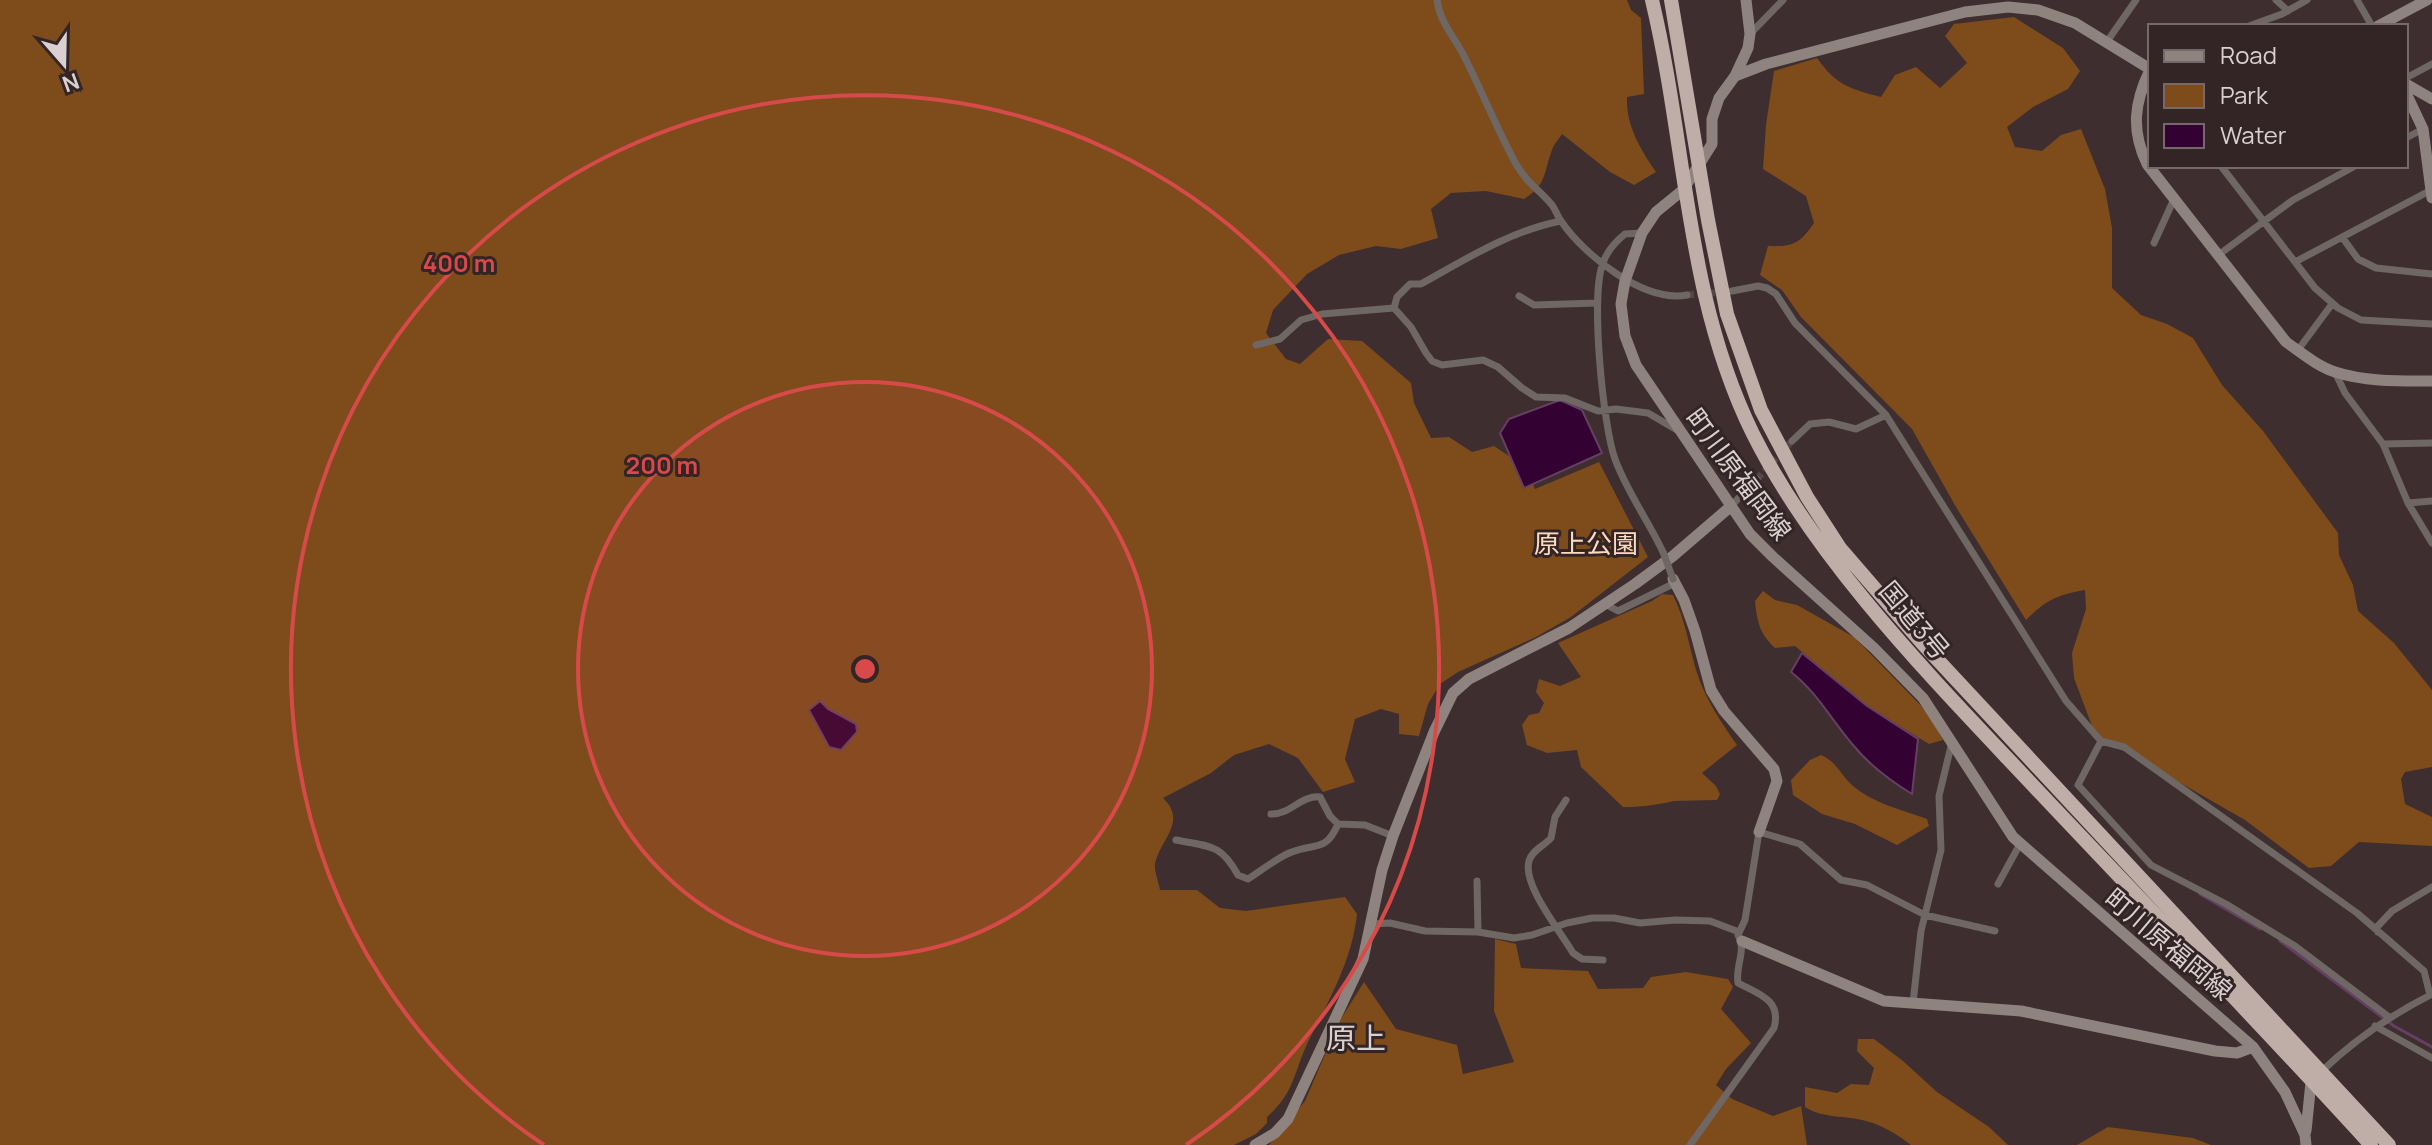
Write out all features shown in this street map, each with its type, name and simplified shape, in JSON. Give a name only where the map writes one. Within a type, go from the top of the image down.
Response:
[{"type":"highway","name":"国道3号","points":[[1652,0],[1662,41],[1683,190],[1704,299],[1752,433],[1775,472],[1828,554],[1925,669],[2316,1077],[2389,1145]]},
{"type":"highway","name":"国道3号","points":[[1671,0],[1698,166],[1727,314],[1761,410],[1807,497],[1840,548],[1922,643],[2316,1077],[2371,1145]]},
{"type":"street","points":[[1437,0],[1439,14],[1465,56],[1515,163],[1529,185],[1553,206],[1561,221],[1602,264],[1625,281],[1673,298],[1687,295]]},
{"type":"street","name":"町川原福岡線","points":[[1746,0],[1750,34],[1748,48],[1735,76],[1719,98],[1712,119],[1712,144],[1683,190],[1656,212],[1642,233],[1625,281],[1622,322],[1630,351],[1650,389],[1730,507],[1766,551],[1901,674],[1923,698],[2002,823],[2020,844],[2253,1047],[2285,1092],[2306,1140]]},
{"type":"street","points":[[1750,34],[1783,0]]},
{"type":"street","points":[[2106,43],[2136,0]]},
{"type":"street","points":[[2276,0],[2288,11]]},
{"type":"street","points":[[2254,24],[2307,0]]},
{"type":"street","points":[[2357,0],[2371,24]]},
{"type":"street","points":[[2382,24],[2427,0]]},
{"type":"street","points":[[1735,76],[1766,64],[1965,12],[2008,7],[2038,10],[2075,23],[2148,69]]},
{"type":"street","points":[[2408,77],[2432,64]]},
{"type":"street","points":[[2148,74],[2140,92],[2135,117],[2144,139],[2148,165]]},
{"type":"street","points":[[2408,85],[2432,99]]},
{"type":"street","points":[[2408,97],[2423,129],[2432,198]]},
{"type":"street","points":[[2408,137],[2423,129]]},
{"type":"street","points":[[2150,168],[2286,342],[2335,372],[2365,378],[2432,381]]},
{"type":"street","points":[[2223,168],[2315,288],[2332,304],[2361,320],[2432,324]]},
{"type":"street","points":[[2217,256],[2293,200],[2351,168]]},
{"type":"street","points":[[2295,262],[2432,190]]},
{"type":"street","points":[[2154,243],[2174,199]]},
{"type":"street","points":[[1394,308],[1397,297],[1410,284],[1421,284],[1494,243],[1561,221]]},
{"type":"street","points":[[1642,233],[1625,234],[1612,246],[1602,264],[1597,303],[1605,411],[1614,456],[1663,552],[1695,631],[1711,690],[1724,711],[1774,769],[1777,781],[1759,832],[1737,975],[1738,983],[1769,999],[1777,1018],[1774,1028],[1690,1145]]},
{"type":"street","points":[[2342,237],[2358,259],[2376,268],[2432,274]]},
{"type":"street","points":[[1732,291],[1758,286],[1776,294],[1795,323],[1886,415],[2066,701],[2101,741],[2124,747],[2332,895],[2424,971],[2431,995],[2389,1017],[2351,1043],[2316,1077],[2306,1140]]},
{"type":"street","points":[[1519,296],[1534,305],[1597,303]]},
{"type":"street","points":[[2298,350],[2332,304]]},
{"type":"street","points":[[1256,345],[1280,339],[1301,320],[1322,314],[1394,308]]},
{"type":"street","points":[[1394,308],[1411,327],[1432,361],[1442,365],[1483,360],[1498,367],[1536,397],[1565,398],[1598,411],[1616,409],[1648,413],[1679,431]]},
{"type":"street","points":[[2335,372],[2345,393],[2383,444],[2408,503],[2432,543]]},
{"type":"street","points":[[1792,441],[1810,424],[1829,422],[1856,429],[1886,415]]},
{"type":"street","points":[[2383,444],[2432,443]]},
{"type":"street","points":[[1255,1145],[1275,1133],[1288,1119],[1363,959],[1382,870],[1393,836],[1434,732],[1453,693],[1469,679],[1569,628],[1605,604],[1673,556],[1757,479]]},
{"type":"street","points":[[2408,503],[2432,501]]},
{"type":"street","points":[[1605,604],[1618,611],[1674,581]]},
{"type":"street","points":[[1913,1003],[1921,931],[1941,850],[1939,796],[1952,741]]},
{"type":"street","points":[[2101,741],[2078,785],[2151,865],[2226,904],[2295,946],[2389,1017]]},
{"type":"street","points":[[1271,814],[1279,814],[1313,796],[1323,801],[1338,824],[1365,825],[1393,836]]},
{"type":"street","points":[[1566,800],[1555,817],[1551,838],[1534,851],[1529,861],[1528,875],[1536,894],[1573,953],[1582,959],[1603,960]]},
{"type":"street","points":[[1176,840],[1217,848],[1227,855],[1238,875],[1248,879],[1290,852],[1321,846],[1332,837],[1338,824]]},
{"type":"street","points":[[1759,832],[1800,844],[1841,880],[1867,885],[1925,915],[1995,931]]},
{"type":"street","points":[[1998,884],[2020,844]]},
{"type":"street","points":[[1477,881],[1478,932]]},
{"type":"street","points":[[2378,932],[2377,927],[2392,911],[2432,887]]},
{"type":"street","points":[[1371,924],[1390,923],[1425,931],[1478,932],[1514,938],[1592,918],[1640,923],[1710,921],[1884,1001],[2021,1011],[2215,1051],[2237,1053],[2253,1047]]},
{"type":"street","points":[[2375,1026],[2432,1058]]},
{"type":"green space","name":"原上公園","points":[[0,0],[1627,0],[1631,10],[1641,18],[1644,94],[1627,97],[1627,108],[1640,145],[1656,172],[1634,185],[1610,172],[1562,134],[1553,148],[1541,183],[1524,199],[1486,191],[1451,193],[1431,209],[1438,238],[1401,249],[1376,246],[1339,255],[1307,274],[1273,310],[1266,333],[1286,359],[1300,364],[1328,339],[1362,341],[1411,383],[1414,403],[1431,438],[1449,437],[1472,452],[1494,446],[1524,466],[1535,489],[1599,462],[1648,557],[1571,617],[1536,637],[1458,672],[1440,684],[1428,704],[1419,736],[1399,734],[1399,714],[1381,709],[1355,719],[1345,759],[1355,782],[1323,792],[1298,758],[1269,744],[1234,755],[1211,773],[1163,798],[1170,807],[1173,823],[1155,864],[1160,890],[1197,890],[1220,908],[1246,911],[1345,897],[1357,914],[1345,964],[1288,1091],[1256,1134],[1234,1145],[0,1145]]},
{"type":"green space","points":[[2014,17],[2063,48],[2080,71],[2068,89],[2033,107],[2007,127],[2015,147],[2042,151],[2061,135],[2081,129],[2105,189],[2112,228],[2112,288],[2141,315],[2193,338],[2222,385],[2263,431],[2338,533],[2339,555],[2353,585],[2358,611],[2394,643],[2432,690],[2432,767],[2405,772],[2401,779],[2405,804],[2432,817],[2432,846],[2359,842],[2331,866],[2309,868],[2245,820],[2095,734],[2074,678],[2072,653],[2086,609],[2085,590],[2052,599],[2026,620],[1912,429],[1801,317],[1782,290],[1760,275],[1768,246],[1796,242],[1814,223],[1806,196],[1763,169],[1774,71],[1817,58],[1844,85],[1881,97],[1895,75],[1916,67],[1940,88],[1967,63],[1945,36],[1954,24]]},
{"type":"green space","points":[[1763,591],[1775,600],[1797,605],[1854,637],[1930,715],[1943,740],[1929,744],[1867,706],[1795,646],[1775,648],[1763,633],[1757,615],[1755,601]]},
{"type":"green space","points":[[1662,594],[1673,595],[1701,683],[1737,745],[1702,773],[1716,786],[1720,794],[1717,800],[1623,807],[1581,767],[1577,750],[1547,753],[1527,745],[1522,725],[1529,715],[1539,713],[1544,703],[1536,692],[1539,679],[1560,686],[1581,677],[1558,643]]},
{"type":"green space","points":[[1821,755],[1869,797],[1927,819],[1929,826],[1897,845],[1855,824],[1822,814],[1793,795],[1791,780],[1810,760]]},
{"type":"green space","points":[[1495,939],[1516,944],[1521,968],[1588,971],[1598,989],[1643,988],[1651,977],[1686,972],[1728,979],[1733,987],[1721,1009],[1751,1043],[1726,1069],[1716,1085],[1732,1099],[1773,1116],[1801,1106],[1807,1145],[1269,1145],[1305,1101],[1339,1022],[1364,982],[1396,1029],[1457,1045],[1463,1074],[1514,1062],[1494,1011]]},
{"type":"green space","points":[[1858,1039],[1874,1039],[1937,1092],[1989,1127],[2008,1145],[1911,1145],[1872,1123],[1819,1113],[1805,1107],[1805,1087],[1837,1093],[1851,1084],[1869,1085],[1874,1068],[1857,1051]]},
{"type":"green space","points":[[2108,1127],[2193,1138],[2211,1145],[2077,1145]]},
{"type":"water","points":[[1560,400],[1582,410],[1602,453],[1524,488],[1500,433],[1509,419]]},
{"type":"water","points":[[1802,653],[1867,706],[1918,739],[1912,794],[1866,760],[1809,688],[1791,672]]},
{"type":"water","points":[[820,701],[828,709],[856,724],[857,732],[841,750],[829,747],[809,710]]},
{"type":"waterway","points":[[2200,894],[2260,929]]},
{"type":"waterway","points":[[2280,941],[2394,1026],[2432,1047]]},
{"type":"tunnel","points":[[1687,295],[1724,292]]},
{"type":"tunnel","points":[[1757,479],[1792,441]]},
{"type":"district","name":"原上","points":[[1356,1037]]}]
